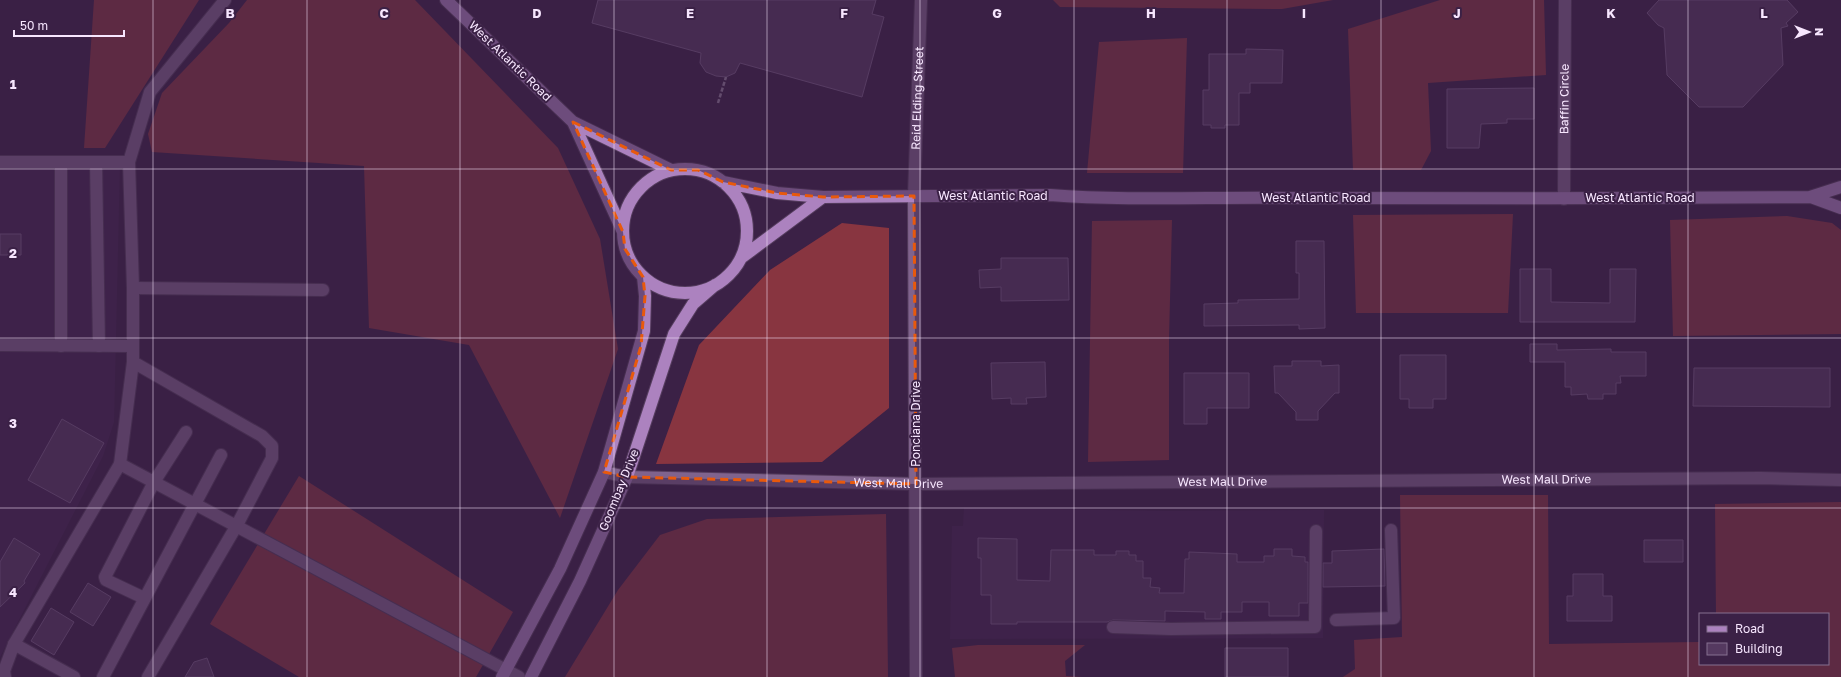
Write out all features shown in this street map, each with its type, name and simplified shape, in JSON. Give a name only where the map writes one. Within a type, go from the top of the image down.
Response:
[{"type":"main road","name":"West Atlantic Road","points":[[446,0],[573,122],[671,170]]},
{"type":"main road","name":"West Atlantic Road","points":[[573,122],[623,232]]},
{"type":"main road","points":[[741,258],[746,242],[743,209],[735,194],[723,182],[711,174],[685,168],[671,170],[652,178],[636,192],[626,211],[623,232],[625,249],[632,264],[643,277],[659,288],[678,293],[697,292],[715,285],[730,273],[741,258],[823,197]]},
{"type":"main road","name":"West Atlantic Road","points":[[723,182],[777,193],[823,197],[914,196],[1564,199],[1810,197],[1841,187]]},
{"type":"main road","name":"West Atlantic Road","points":[[1810,197],[1841,208]]},
{"type":"main road","name":"Goombay Drive","points":[[505,673],[560,569],[604,472],[643,338],[645,317],[643,277]]},
{"type":"main road","name":"Goombay Drive","points":[[531,677],[580,581],[627,477],[674,334],[693,304],[715,285]]},
{"type":"street","points":[[5,677],[4,671],[14,644],[120,464],[133,362],[133,288],[129,162],[150,92],[225,0]]},
{"type":"street","name":"Reid Elding Street","points":[[914,196],[921,0]]},
{"type":"street","name":"Baffin Circle","points":[[1564,199],[1565,0]]},
{"type":"street","points":[[0,162],[129,162]]},
{"type":"street","points":[[96,162],[99,346]]},
{"type":"street","points":[[61,163],[61,346]]},
{"type":"street","name":"Ponciana Drive","points":[[914,196],[916,677]]},
{"type":"street","points":[[133,288],[323,290]]},
{"type":"street","points":[[0,345],[133,346]]},
{"type":"street","points":[[133,362],[262,436],[272,446],[272,458],[237,525],[148,677]]},
{"type":"street","points":[[144,598],[106,580],[105,577],[154,482],[186,432]]},
{"type":"street","points":[[103,677],[221,455]]},
{"type":"street","points":[[120,464],[237,525],[505,673],[519,677]]},
{"type":"street","name":"West Mall Drive","points":[[604,472],[627,477],[916,484],[1760,478],[1841,480]]},
{"type":"street","points":[[1336,620],[1394,618],[1391,530]]},
{"type":"street","points":[[1113,628],[1171,629],[1315,627],[1316,531]]},
{"type":"street","points":[[14,644],[74,677]]},
{"type":"path","points":[[718,103],[726,77]]},
{"type":"highlighted area","points":[[573,122],[671,170],[698,170],[723,182],[777,193],[823,197],[914,196],[916,484],[627,477],[604,472],[641,346],[645,296],[643,277],[625,249],[623,232]]},
{"type":"shaded area","points":[[94,0],[199,0],[105,148],[84,148]]},
{"type":"shaded area","points":[[247,0],[415,0],[558,148],[600,239],[618,349],[560,518],[469,345],[369,328],[364,166],[152,152],[148,134],[162,93],[229,23]]},
{"type":"shaded area","points":[[1053,0],[1333,0],[1282,9],[1060,7]]},
{"type":"shaded area","points":[[1440,0],[1544,0],[1546,75],[1428,83],[1431,151],[1421,170],[1353,170],[1348,29]]},
{"type":"shaded area","points":[[1187,38],[1183,173],[1087,173],[1099,42]]},
{"type":"shaded area","points":[[120,162],[114,422],[103,456],[0,657],[0,165]]},
{"type":"shaded area","points":[[1513,214],[1508,313],[1356,313],[1353,215]]},
{"type":"shaded area","points":[[1787,216],[1832,223],[1841,230],[1841,334],[1673,336],[1670,220]]},
{"type":"shaded area","points":[[1172,220],[1169,339],[1169,460],[1088,462],[1092,221]]},
{"type":"shaded area","points":[[842,223],[889,228],[889,408],[822,462],[656,464],[699,345],[770,270]]},
{"type":"shaded area","points":[[299,476],[513,612],[476,677],[299,677],[210,624]]},
{"type":"shaded area","points":[[1400,495],[1548,495],[1549,644],[1699,642],[1699,665],[1829,665],[1829,613],[1716,613],[1715,504],[1841,502],[1841,677],[1343,677],[1355,669],[1354,640],[1402,637]]},
{"type":"shaded area","points":[[964,508],[1168,511],[1324,510],[1323,638],[950,639],[952,526],[963,526]]},
{"type":"shaded area","points":[[886,514],[888,677],[565,677],[618,590],[660,535],[707,519]]},
{"type":"shaded area","points":[[978,645],[1085,645],[1065,661],[1066,676],[1082,677],[955,677],[952,648]]},
{"type":"building","points":[[598,0],[876,0],[872,14],[884,17],[862,97],[740,63],[735,73],[726,77],[716,76],[706,72],[700,63],[701,53],[592,23]]},
{"type":"building","points":[[1659,0],[1787,0],[1798,12],[1786,23],[1788,26],[1781,28],[1783,65],[1743,107],[1699,107],[1667,75],[1664,28],[1658,25],[1647,13]]},
{"type":"building","points":[[1246,49],[1283,50],[1282,83],[1250,83],[1250,93],[1239,93],[1239,125],[1225,125],[1225,128],[1211,128],[1211,125],[1203,125],[1203,90],[1209,90],[1209,54],[1246,54]]},
{"type":"building","points":[[1534,88],[1534,119],[1507,119],[1507,123],[1481,124],[1479,148],[1447,148],[1447,89]]},
{"type":"building","points":[[0,234],[21,234],[21,255],[0,255]]},
{"type":"building","points":[[1296,241],[1324,241],[1325,328],[1299,329],[1299,325],[1204,326],[1204,304],[1238,303],[1238,300],[1299,299],[1299,273],[1296,273]]},
{"type":"building","points":[[1001,258],[1068,258],[1069,300],[1001,301],[1001,287],[980,288],[979,270],[1001,269]]},
{"type":"building","points":[[1520,269],[1551,269],[1551,302],[1610,303],[1610,269],[1636,269],[1635,322],[1520,322]]},
{"type":"building","points":[[1530,344],[1557,344],[1557,350],[1611,349],[1611,352],[1646,352],[1646,376],[1620,376],[1621,383],[1616,383],[1616,394],[1603,394],[1603,399],[1588,399],[1587,394],[1571,395],[1571,387],[1565,387],[1565,362],[1530,362]]},
{"type":"building","points":[[1400,355],[1446,355],[1446,399],[1433,399],[1433,408],[1409,408],[1409,399],[1400,399]]},
{"type":"building","points":[[1292,361],[1321,361],[1321,366],[1339,365],[1339,393],[1335,393],[1318,411],[1318,420],[1296,420],[1296,412],[1278,393],[1275,393],[1274,366],[1292,366]]},
{"type":"building","points":[[1045,362],[1046,397],[1026,398],[1027,404],[1011,404],[1011,398],[992,399],[991,363]]},
{"type":"building","points":[[1694,368],[1830,368],[1830,407],[1693,406]]},
{"type":"building","points":[[1184,373],[1249,373],[1249,408],[1207,408],[1207,424],[1184,424]]},
{"type":"building","points":[[62,419],[104,443],[70,503],[28,480]]},
{"type":"building","points":[[14,538],[40,554],[24,581],[25,583],[0,607],[0,562]]},
{"type":"building","points":[[978,538],[1017,539],[1017,580],[1050,581],[1051,550],[1094,550],[1094,555],[1116,555],[1116,551],[1129,551],[1129,555],[1136,555],[1136,561],[1143,561],[1143,578],[1151,578],[1150,587],[1160,588],[1159,593],[1184,593],[1185,559],[1189,559],[1189,552],[1237,554],[1237,562],[1264,562],[1264,556],[1274,556],[1274,549],[1292,549],[1292,556],[1305,557],[1305,562],[1308,562],[1308,603],[1299,603],[1299,616],[1269,616],[1269,602],[1242,602],[1242,612],[1221,612],[1221,619],[1205,619],[1205,612],[1165,611],[1165,621],[1113,620],[1107,622],[1017,622],[1017,624],[991,624],[991,595],[981,595],[981,558],[978,558]]},
{"type":"building","points":[[1644,540],[1683,540],[1683,562],[1644,562]]},
{"type":"building","points":[[1384,549],[1385,586],[1323,587],[1323,563],[1332,563],[1332,551]]},
{"type":"building","points":[[1573,574],[1603,574],[1603,596],[1612,596],[1612,621],[1567,621],[1567,596],[1573,596]]},
{"type":"building","points":[[88,583],[111,597],[93,626],[70,612]]},
{"type":"building","points":[[51,608],[74,622],[54,655],[31,641]]},
{"type":"building","points":[[1225,648],[1288,648],[1288,677],[1225,677]]},
{"type":"building","points":[[207,658],[214,677],[185,677],[194,662]]}]
